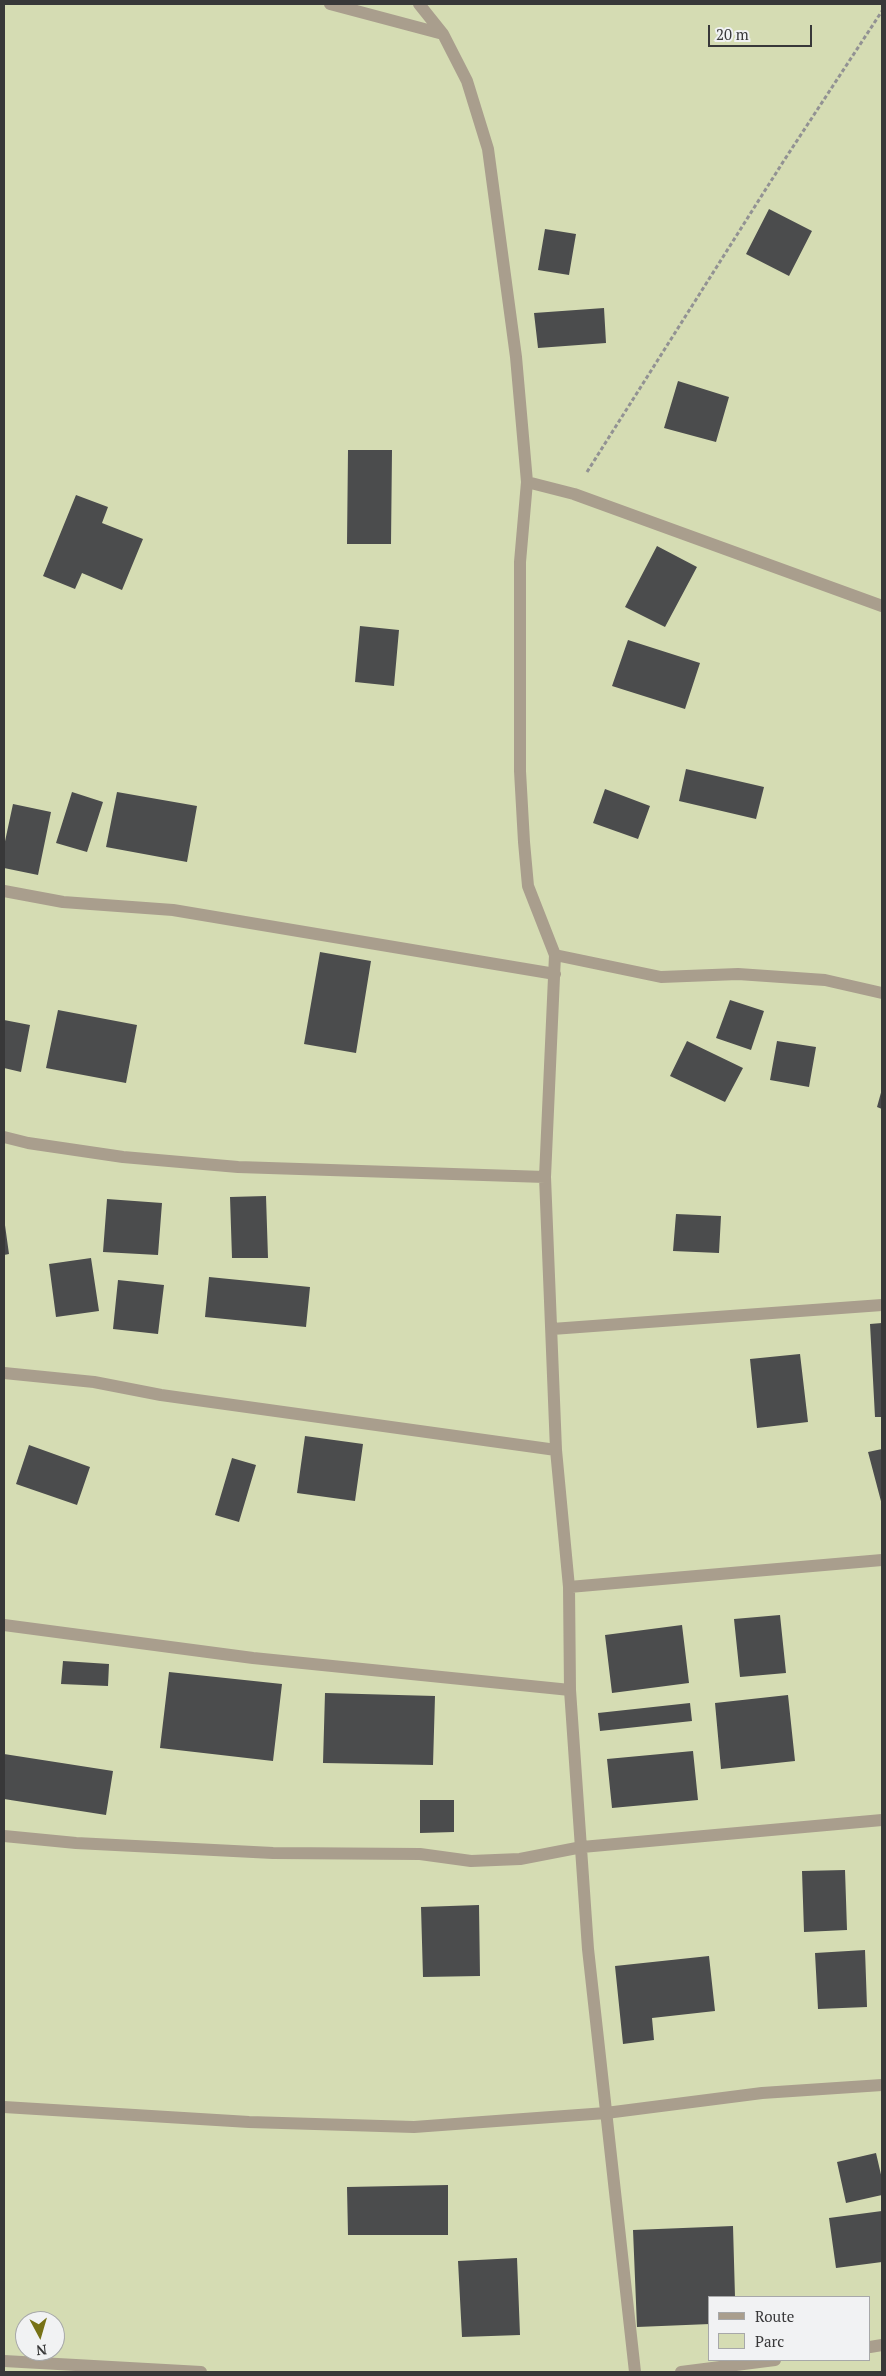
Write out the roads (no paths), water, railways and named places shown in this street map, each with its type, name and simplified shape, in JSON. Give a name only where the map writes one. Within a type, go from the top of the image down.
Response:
[{"type":"street","points":[[330,4],[443,34]]},
{"type":"street","points":[[419,4],[443,34],[467,81],[488,148],[516,357],[527,482],[520,562],[520,771],[524,842],[528,886],[555,955],[545,1177],[556,1450],[569,1587],[570,1690],[588,1949],[635,2372]]},
{"type":"street","points":[[527,482],[574,494],[882,606]]},
{"type":"street","points":[[4,891],[63,902],[173,910],[555,974]]},
{"type":"street","points":[[555,955],[661,977],[738,974],[825,980],[882,993]]},
{"type":"street","points":[[4,1137],[28,1143],[123,1157],[238,1167],[545,1177]]},
{"type":"street","points":[[552,1329],[882,1306]]},
{"type":"street","points":[[4,1373],[94,1382],[160,1395],[556,1450]]},
{"type":"street","points":[[569,1587],[882,1560]]},
{"type":"street","points":[[4,1625],[253,1658],[570,1690]]},
{"type":"street","points":[[4,1836],[76,1843],[273,1853],[420,1854],[471,1861],[520,1859],[582,1846],[882,1820]]},
{"type":"street","points":[[4,2107],[248,2122],[414,2127],[606,2113],[762,2094],[882,2085]]},
{"type":"street","points":[[4,2361],[201,2372]]},
{"type":"street","points":[[681,2372],[767,2361]]}]
